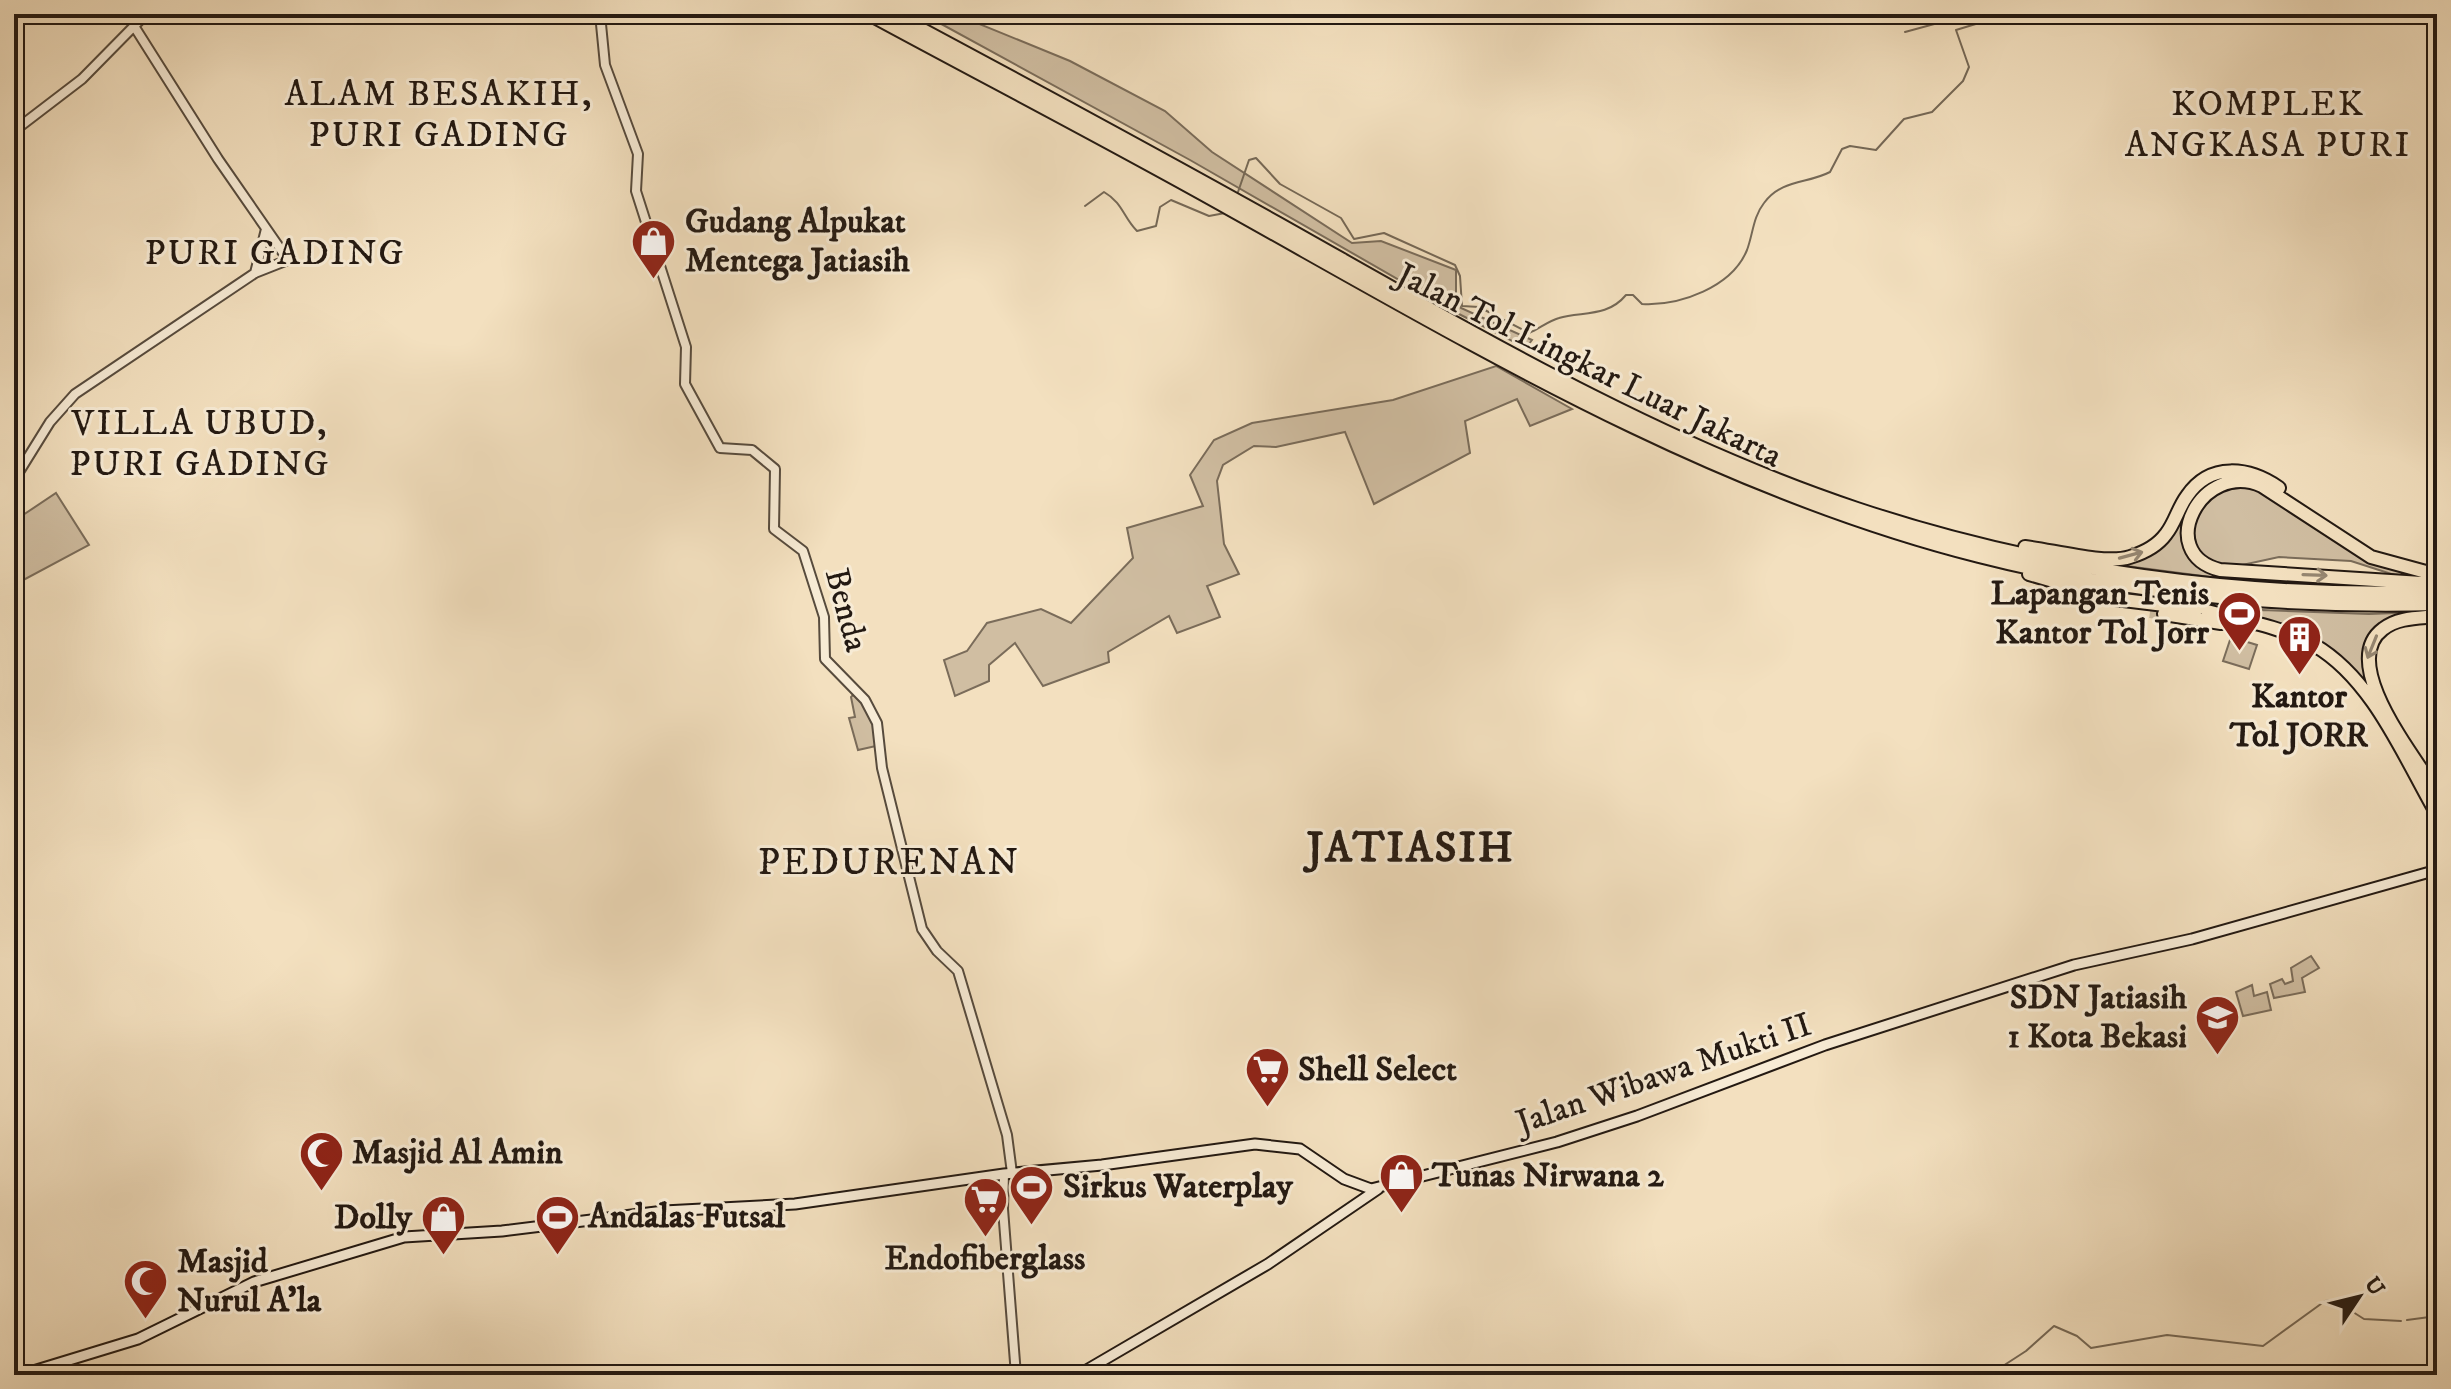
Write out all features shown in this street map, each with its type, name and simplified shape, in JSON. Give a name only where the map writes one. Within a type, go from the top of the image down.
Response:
[{"type":"highway","name":"Jalan Tol Lingkar Luar Jakarta","points":[[869,14],[1229,208],[1415,314],[1643,432],[1780,492],[1981,557],[2077,577],[2224,597],[2356,606],[2437,604]]},
{"type":"highway","name":"Jalan Tol Lingkar Luar Jakarta","points":[[893,14],[1445,318],[1648,422],[1783,482],[1857,509],[1970,541],[2120,572],[2257,589],[2358,594],[2437,592]]},
{"type":"highway","points":[[1970,541],[2127,558],[2148,549],[2165,536],[2186,497],[2199,483],[2233,470],[2265,478],[2362,545],[2437,572]]},
{"type":"highway","points":[[2437,572],[2371,557],[2250,482],[2229,482],[2218,486],[2199,503],[2189,523],[2188,539],[2192,552],[2203,563],[2220,570],[2437,584]]},
{"type":"highway","points":[[1981,557],[2115,599],[2202,610],[2245,620],[2306,642],[2345,669],[2364,692],[2437,814]]},
{"type":"highway","points":[[2115,599],[2134,609],[2157,613],[2221,623],[2245,620]]},
{"type":"highway","points":[[2437,616],[2407,619],[2384,628],[2372,642],[2367,660],[2377,695],[2437,793]]},
{"type":"main road","name":"Jalan Wibawa Mukti II","points":[[1382,1187],[1557,1142],[1637,1116],[1825,1045],[2074,965],[2192,939],[2437,870]]},
{"type":"main road","points":[[20,1375],[138,1339],[254,1282],[404,1237],[502,1231],[654,1212],[795,1204],[1246,1145],[1283,1144],[1307,1152],[1361,1187],[1382,1187]]},
{"type":"main road","points":[[1078,1375],[1268,1264],[1382,1187]]},
{"type":"street","points":[[14,131],[82,79],[146,14]]},
{"type":"street","name":"Benda","points":[[600,14],[605,65],[638,154],[636,191],[686,347],[685,384],[689,396],[720,448],[752,450],[775,469],[774,529],[803,551],[824,617],[825,659],[871,708],[922,929],[937,951],[958,971],[1007,1135],[1008,1174]]},
{"type":"street","points":[[14,480],[44,430],[75,394],[255,273],[288,260],[134,26]]},
{"type":"street","points":[[255,273],[266,229]]},
{"type":"street","points":[[1008,1174],[1003,1209],[1016,1375]]},
{"type":"shaded area","points":[[923,14],[955,14],[1070,61],[1165,111],[1212,152],[1352,243],[1381,241],[1456,270],[1456,295],[1461,308],[1532,340],[1526,348],[1455,312],[1190,160]]},
{"type":"shaded area","points":[[1496,366],[1572,409],[1530,426],[1517,399],[1465,421],[1470,453],[1374,504],[1345,432],[1276,447],[1254,446],[1223,465],[1217,481],[1224,544],[1239,574],[1207,586],[1220,617],[1177,633],[1169,616],[1108,652],[1109,662],[1043,686],[1015,643],[989,665],[989,681],[955,696],[944,660],[967,651],[987,623],[1041,609],[1071,623],[1133,558],[1127,528],[1203,506],[1190,475],[1214,440],[1252,423],[1393,400]]},
{"type":"shaded area","points":[[2234,476],[2220,480],[2199,493],[2192,501],[2186,523],[2189,550],[2241,577],[2241,581],[2111,564],[2147,554],[2210,478]]},
{"type":"shaded area","points":[[2252,485],[2343,546],[2437,579],[2407,579],[2351,561],[2279,557],[2233,567],[2211,563],[2195,549],[2191,521],[2208,493]]},
{"type":"shaded area","points":[[56,493],[89,545],[14,585],[14,521]]},
{"type":"shaded area","points":[[2244,612],[2369,614],[2424,612],[2390,621],[2364,665],[2373,695],[2360,679]]},
{"type":"shaded area","name":"Lapangan Tenis Kantor Tol Jorr","points":[[2231,637],[2257,645],[2249,669],[2223,661]]},
{"type":"shaded area","points":[[855,693],[871,717],[876,746],[858,750],[849,718],[855,717],[851,697]]},
{"type":"shaded area","points":[[2311,956],[2319,968],[2302,978],[2305,992],[2274,998],[2270,984],[2282,979],[2285,984],[2293,981],[2291,968]]},
{"type":"shaded area","points":[[2252,985],[2254,996],[2267,992],[2271,1010],[2243,1016],[2236,992]]},
{"type":"waterway","points":[[1905,32],[1971,14]]},
{"type":"waterway","points":[[1238,192],[1249,160],[1256,158],[1280,184],[1341,218],[1354,239],[1384,233],[1455,265],[1460,276],[1462,306],[1479,307],[1529,333],[1559,318],[1602,311],[1626,295],[1633,295],[1642,304],[1672,302],[1703,292],[1730,274],[1747,250],[1758,214],[1771,195],[1787,186],[1830,172],[1842,149],[1850,146],[1876,150],[1904,119],[1932,112],[1963,81],[1969,67],[1956,30],[1979,23],[1977,14]]},
{"type":"waterway","points":[[1085,206],[1104,192],[1115,201],[1137,231],[1156,226],[1160,207],[1171,200],[1209,216],[1225,213]]},
{"type":"waterway","points":[[1989,1375],[2026,1351],[2054,1326],[2077,1336],[2091,1348],[2167,1335],[2263,1346],[2325,1301],[2334,1300],[2364,1319],[2401,1321]]},
{"type":"waterway","points":[[2407,1320],[2437,1316]]},
{"type":"tunnel","points":[[2150,612],[2164,614]]},
{"type":"place","name":"Gudang Alpukat Mentega Jatiasih","points":[[654,281]]},
{"type":"place","name":"Lapangan Tenis Kantor Tol Jorr","points":[[2240,653]]},
{"type":"place","name":"Kantor Tol JORR","points":[[2299,676]]},
{"type":"place","name":"SDN Jatiasih 1 Kota Bekasi","points":[[2218,1057]]},
{"type":"place","name":"Shell Select","points":[[1267,1109]]},
{"type":"place","name":"Masjid Al Amin","points":[[321,1192]]},
{"type":"place","name":"Tunas Nirwana 2","points":[[1401,1215]]},
{"type":"place","name":"Sirkus Waterplay","points":[[1032,1226]]},
{"type":"place","name":"Endofiberglass","points":[[985,1238]]},
{"type":"place","name":"Andalas Futsal","points":[[557,1256]]},
{"type":"place","name":"Dolly","points":[[443,1257]]},
{"type":"place","name":"Masjid Nurul A'la","points":[[146,1321]]},
{"type":"district","name":"ALAM BESAKIH, PURI GADING","points":[[439,114]]},
{"type":"district","name":"KOMPLEK ANGKASA PURI","points":[[2268,124]]},
{"type":"district","name":"PURI GADING","points":[[275,253]]},
{"type":"district","name":"VILLA UBUD, PURI GADING","points":[[200,444]]},
{"type":"district","name":"JATIASIH","points":[[1411,849]]},
{"type":"district","name":"PEDURENAN","points":[[889,863]]}]
